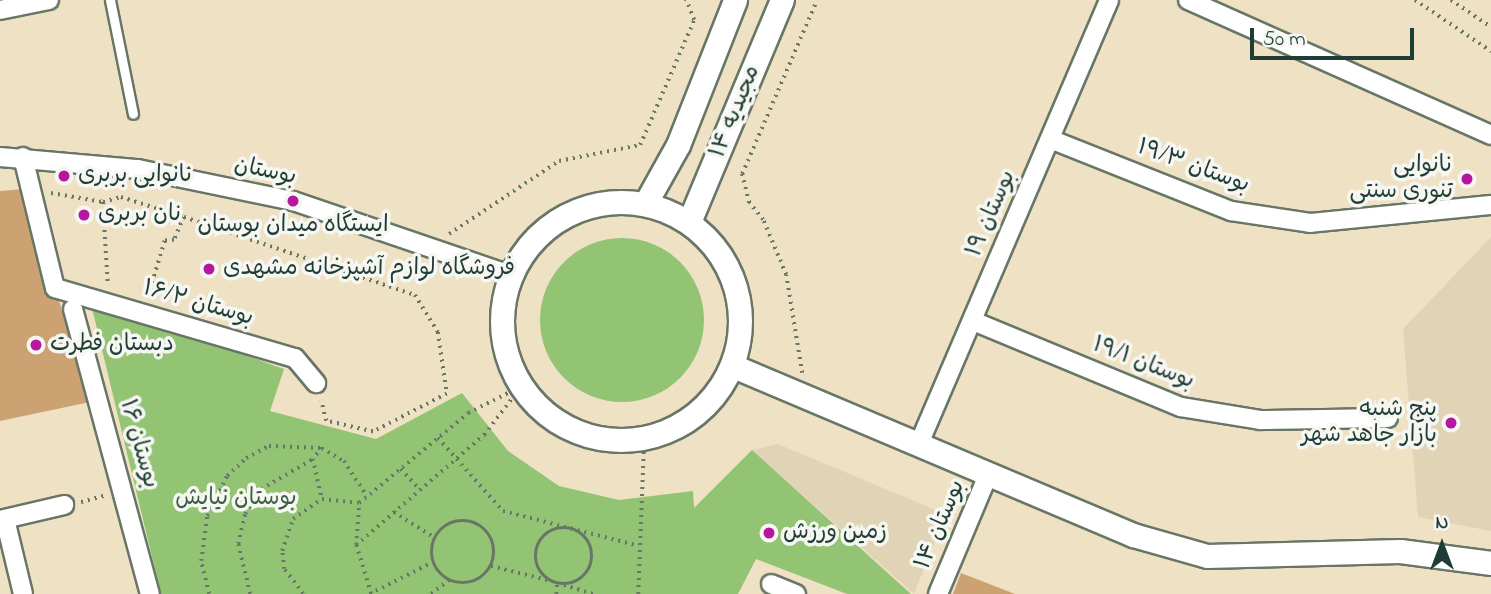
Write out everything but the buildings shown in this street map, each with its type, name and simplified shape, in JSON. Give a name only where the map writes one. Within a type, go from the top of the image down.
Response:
[{"type":"street","points":[[0,10],[49,0]]},
{"type":"street","points":[[645,204],[678,145],[735,0]]},
{"type":"street","name":"بوستان ۱۹","points":[[918,446],[1109,0]]},
{"type":"street","points":[[1188,0],[1491,135]]},
{"type":"street","name":"مجیدیه ۱۴","points":[[689,222],[776,2]]},
{"type":"street","name":"بوستان ۱۹/۳","points":[[1051,139],[1231,211],[1310,223],[1491,205]]},
{"type":"street","name":"بوستان","points":[[0,157],[138,169],[293,201],[438,246],[510,275]]},
{"type":"street","points":[[23,157],[32,190]]},
{"type":"street","name":"بوستان ۱۶/۲","points":[[32,190],[55,288],[295,358],[316,383]]},
{"type":"street","points":[[599,204],[645,204],[689,222],[723,257],[740,300],[733,366],[721,388],[688,422],[644,439],[597,439],[553,421],[520,387],[503,343],[510,275],[556,221],[599,204]]},
{"type":"street","name":"بوستان ۱۶","points":[[73,309],[126,491],[150,594]]},
{"type":"street","name":"بوستان ۱۹/۱","points":[[973,321],[1181,407],[1260,421],[1388,418]]},
{"type":"street","points":[[733,366],[809,402],[1133,535],[1207,556],[1400,551],[1491,563]]},
{"type":"street","name":"بوستان ۱۴","points":[[938,594],[988,475]]},
{"type":"street","points":[[23,594],[3,520],[64,505]]},
{"type":"street","points":[[771,584],[796,594]]},
{"type":"lane","points":[[110,0],[133,114]]},
{"type":"path","points":[[438,246],[559,161],[640,145],[694,20],[686,0]]},
{"type":"path","points":[[809,402],[786,275],[763,220],[749,203],[742,174],[817,0]]},
{"type":"path","points":[[1415,0],[1491,51]]},
{"type":"path","points":[[1451,0],[1491,27]]},
{"type":"path","points":[[32,190],[103,202],[121,197],[415,295],[438,332],[447,394],[373,432],[326,421],[316,383]]},
{"type":"path","points":[[103,202],[103,259],[113,305]]},
{"type":"path","points":[[143,313],[165,242],[174,240],[184,217]]},
{"type":"path","points":[[433,562],[371,594],[356,545],[359,503],[468,413],[520,387]]},
{"type":"path","points":[[356,545],[456,459],[520,387]]},
{"type":"path","points":[[438,438],[503,511],[639,546]]},
{"type":"path","points":[[638,594],[644,439]]},
{"type":"path","points":[[209,594],[201,561],[207,516],[227,477],[269,446],[322,448],[344,461],[367,496]]},
{"type":"path","points":[[250,594],[238,544],[245,514],[261,489],[313,459],[322,448]]},
{"type":"path","points":[[313,459],[322,499]]},
{"type":"path","points":[[401,469],[420,490]]},
{"type":"path","points":[[64,505],[126,491]]},
{"type":"path","points":[[303,594],[284,569],[285,534],[299,513],[322,499],[359,503]]},
{"type":"path","points":[[394,512],[435,538]]},
{"type":"path","points":[[431,594],[449,580],[473,581],[491,566],[492,542],[477,524],[453,523],[435,538],[433,562],[449,580]]},
{"type":"path","points":[[571,529],[588,542],[591,563],[578,580],[557,583],[540,570],[537,549],[550,532],[571,529]]},
{"type":"path","points":[[491,566],[594,594]]},
{"type":"path","points":[[556,594],[557,583]]},
{"type":"shaded area","name":"پنج شنبه بازار جاهد شهر","points":[[1491,237],[1491,531],[1418,517],[1403,329]]},
{"type":"shaded area","points":[[778,444],[938,511],[943,521],[914,594],[752,450]]},
{"type":"green space","points":[[622,238],[653,244],[680,262],[698,289],[704,320],[698,351],[680,378],[653,396],[622,402],[591,396],[564,378],[546,351],[540,320],[546,289],[564,262],[591,244]]},
{"type":"green space","name":"بوستان نیایش","points":[[90,300],[284,369],[270,411],[376,439],[462,393],[508,451],[559,486],[619,500],[693,491],[694,508],[752,450],[911,594],[847,594],[756,559],[738,594],[161,594]]},
{"type":"place","name":"نانوایی بربری","points":[[64,176]]},
{"type":"place","name":"نانوایی تنوری سنتی","points":[[1467,179]]},
{"type":"place","name":"ایستگاه میدان بوستان","points":[[293,201]]},
{"type":"place","name":"نان بربری","points":[[84,215]]},
{"type":"place","name":"فروشگاه لوازم آشپزخانه مشهدی","points":[[209,269]]},
{"type":"place","name":"دبستان فطرت","points":[[36,345]]},
{"type":"place","name":"پنج شنبه بازار جاهد شهر","points":[[1451,423]]},
{"type":"place","name":"زمین ورزش","points":[[769,533]]}]
